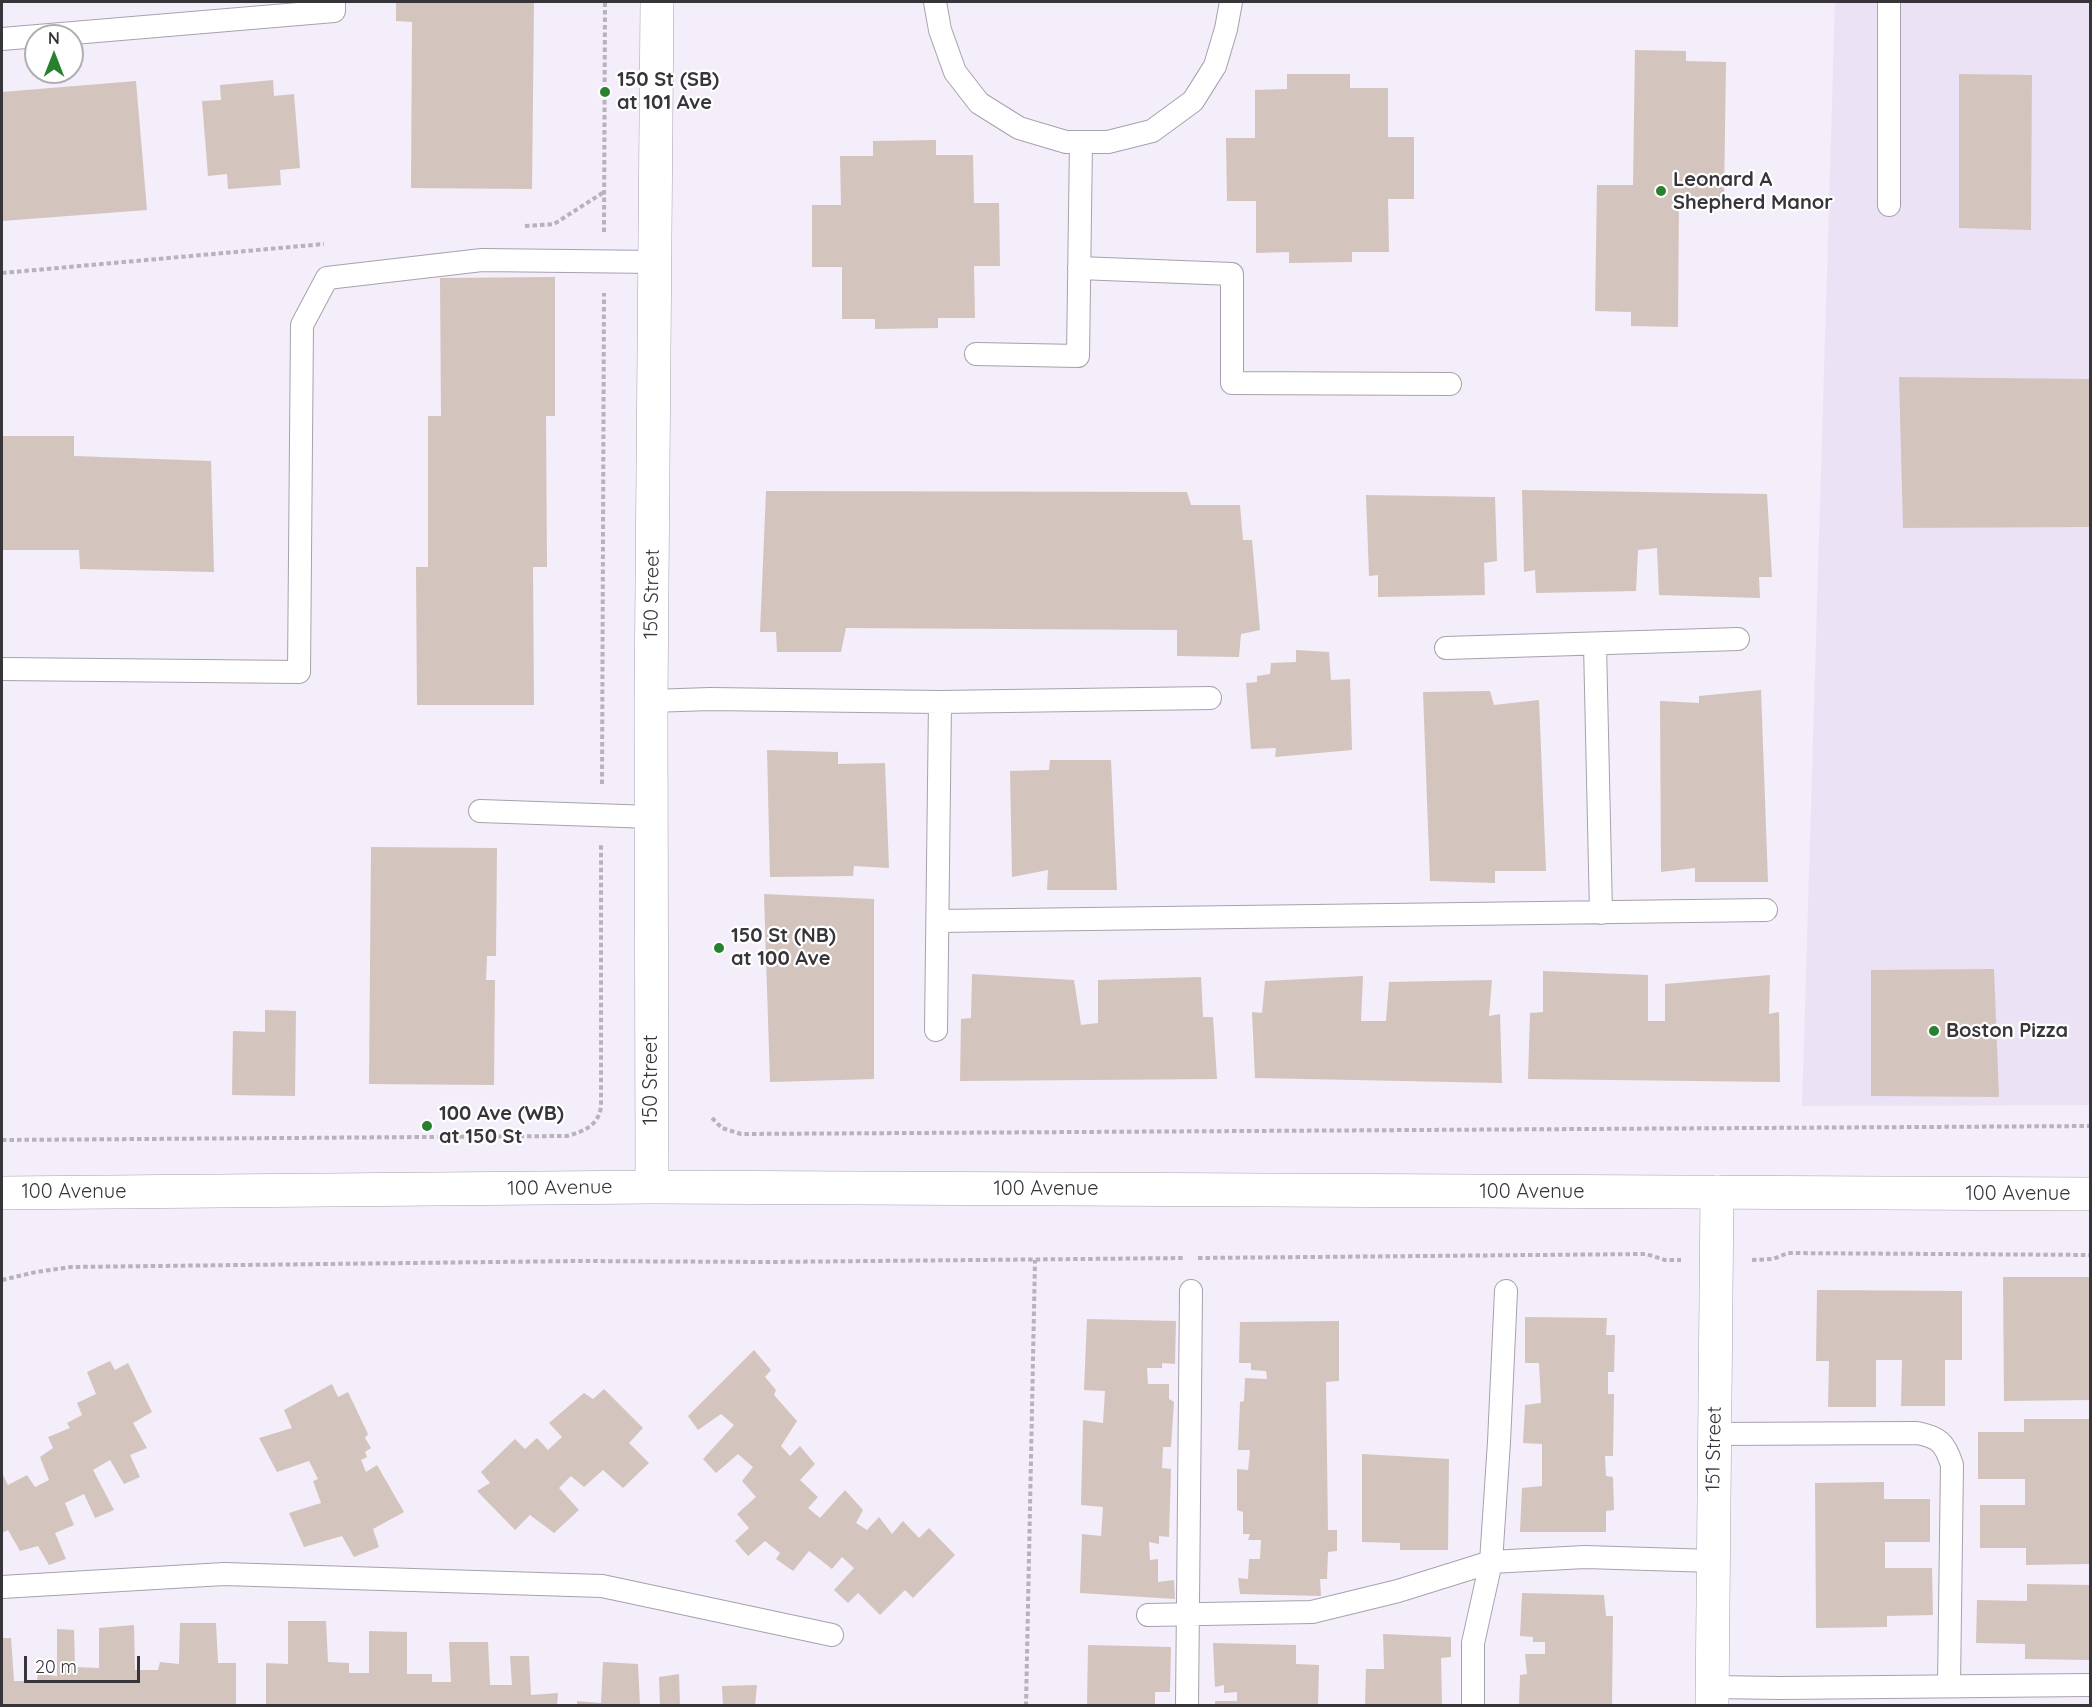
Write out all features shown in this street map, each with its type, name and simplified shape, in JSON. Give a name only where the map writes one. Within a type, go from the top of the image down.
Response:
[{"type":"main road","name":"150 Street","points":[[652,1187],[651,701],[657,2]]},
{"type":"main road","name":"100 Avenue","points":[[2,1193],[652,1187],[2091,1194]]},
{"type":"main road","name":"151 Street","points":[[1712,1696],[1717,1192]]},
{"type":"lane","points":[[2,39],[334,11],[334,2]]},
{"type":"lane","points":[[935,2],[940,30],[955,72],[979,103],[1019,128],[1066,142],[1108,142],[1152,131],[1193,101],[1215,66],[1231,2]]},
{"type":"lane","points":[[1889,2],[1889,205]]},
{"type":"lane","points":[[976,354],[1078,356],[1081,142]]},
{"type":"lane","points":[[2,669],[299,672],[302,325],[327,278],[482,260],[656,262]]},
{"type":"lane","points":[[1079,268],[1232,274],[1232,383],[1450,384]]},
{"type":"lane","points":[[1446,648],[1738,639]]},
{"type":"lane","points":[[1595,644],[1601,913]]},
{"type":"lane","points":[[651,701],[722,699],[940,702],[1210,698]]},
{"type":"lane","points":[[936,1030],[940,702]]},
{"type":"lane","points":[[480,811],[652,817]]},
{"type":"lane","points":[[938,921],[1766,910]]},
{"type":"lane","points":[[1188,1706],[1191,1291]]},
{"type":"lane","points":[[1473,1706],[1473,1643],[1491,1562],[1506,1291]]},
{"type":"lane","points":[[1714,1434],[1917,1433],[1931,1436],[1941,1442],[1948,1450],[1952,1465],[1949,1685]]},
{"type":"lane","points":[[1148,1615],[1312,1612],[1398,1591],[1491,1562],[1585,1557],[1713,1561]]},
{"type":"lane","points":[[2,1587],[224,1574],[602,1586],[832,1635]]},
{"type":"lane","points":[[1712,1696],[1781,1688],[2091,1685]]},
{"type":"path","points":[[2,1140],[567,1136],[582,1132],[599,1118],[601,1107],[605,263],[604,2]]},
{"type":"path","points":[[519,227],[554,224],[604,192]]},
{"type":"path","points":[[2,273],[331,244]]},
{"type":"path","points":[[712,1118],[722,1128],[741,1134],[2091,1126]]},
{"type":"path","points":[[1773,1259],[1788,1253],[2091,1255]]},
{"type":"path","points":[[2,1280],[72,1267],[567,1261],[779,1262],[1646,1254],[1665,1260]]},
{"type":"path","points":[[1026,1706],[1035,1260]]},
{"type":"shaded area","points":[[1835,2],[2090,2],[2090,1105],[1802,1106]]},
{"type":"building","points":[[396,2],[534,2],[532,189],[411,188],[412,22],[396,21]]},
{"type":"building","name":"Leonard A Shepherd Manor","points":[[1635,50],[1686,51],[1686,61],[1726,62],[1724,197],[1679,197],[1678,327],[1631,326],[1631,312],[1595,311],[1597,185],[1633,185]]},
{"type":"building","points":[[1287,74],[1350,74],[1350,88],[1388,88],[1388,137],[1414,137],[1414,199],[1388,199],[1389,252],[1352,252],[1352,262],[1289,263],[1289,252],[1256,253],[1256,201],[1227,201],[1226,138],[1255,138],[1255,90],[1287,89]]},
{"type":"building","points":[[1959,74],[2032,75],[2031,230],[1959,228]]},
{"type":"building","points":[[273,80],[274,96],[294,94],[300,168],[280,170],[281,185],[228,189],[227,174],[208,176],[202,101],[221,100],[220,85]]},
{"type":"building","points":[[136,81],[147,210],[2,221],[2,92]]},
{"type":"building","points":[[936,140],[936,155],[973,155],[974,203],[999,203],[1000,266],[974,266],[975,318],[938,318],[938,328],[875,329],[875,319],[842,319],[842,267],[812,267],[812,205],[841,205],[840,156],[873,156],[873,141]]},
{"type":"building","points":[[555,277],[555,416],[546,416],[547,567],[533,567],[534,705],[417,705],[416,567],[428,567],[428,416],[441,416],[440,278]]},
{"type":"building","points":[[1899,377],[2090,379],[2090,527],[1903,528]]},
{"type":"building","points":[[2,436],[74,436],[74,456],[211,461],[214,572],[80,569],[79,550],[2,550]]},
{"type":"building","points":[[1522,490],[1767,494],[1772,577],[1759,577],[1760,598],[1659,595],[1657,548],[1638,550],[1636,591],[1536,593],[1535,570],[1524,572]]},
{"type":"building","points":[[766,491],[1187,492],[1191,505],[1240,505],[1243,540],[1252,540],[1260,630],[1241,634],[1239,657],[1177,656],[1177,630],[846,628],[841,652],[777,652],[776,632],[760,632]]},
{"type":"building","points":[[1366,495],[1495,497],[1497,561],[1484,563],[1485,595],[1378,597],[1378,575],[1369,576]]},
{"type":"building","points":[[1296,650],[1329,652],[1331,680],[1350,679],[1352,750],[1275,757],[1276,748],[1251,749],[1246,683],[1257,682],[1257,676],[1270,674],[1271,663],[1296,662]]},
{"type":"building","points":[[1761,690],[1768,882],[1695,882],[1695,868],[1661,872],[1660,701],[1699,703],[1699,696]]},
{"type":"building","points":[[1490,691],[1494,705],[1539,700],[1546,871],[1495,871],[1495,883],[1430,881],[1423,692]]},
{"type":"building","points":[[767,750],[838,752],[838,764],[885,763],[889,868],[854,866],[853,876],[770,877]]},
{"type":"building","points":[[1050,760],[1111,760],[1117,890],[1047,890],[1048,870],[1012,877],[1010,771],[1049,770]]},
{"type":"building","points":[[371,847],[497,848],[496,956],[487,956],[486,980],[495,980],[494,1085],[369,1084]]},
{"type":"building","points":[[764,894],[874,899],[874,1079],[770,1082]]},
{"type":"building","points":[[1994,969],[1999,1097],[1871,1096],[1871,970]]},
{"type":"building","points":[[1543,971],[1648,975],[1648,1021],[1665,1021],[1665,984],[1770,975],[1769,1014],[1779,1012],[1780,1082],[1528,1079],[1530,1013],[1543,1012]]},
{"type":"building","points":[[972,974],[1074,980],[1081,1025],[1098,1023],[1098,980],[1201,977],[1203,1017],[1213,1017],[1217,1079],[960,1081],[961,1019],[971,1018]]},
{"type":"building","points":[[1363,976],[1361,1021],[1386,1021],[1389,982],[1492,980],[1489,1016],[1500,1014],[1502,1083],[1255,1078],[1252,1012],[1262,1013],[1265,981]]},
{"type":"building","points":[[265,1010],[296,1011],[295,1096],[232,1095],[233,1031],[265,1032]]},
{"type":"building","points":[[2003,1277],[2090,1277],[2090,1400],[2004,1401]]},
{"type":"building","points":[[1817,1290],[1962,1291],[1962,1360],[1945,1360],[1945,1406],[1901,1406],[1902,1360],[1876,1360],[1876,1407],[1828,1407],[1829,1361],[1816,1361]]},
{"type":"building","points":[[1525,1317],[1607,1318],[1606,1335],[1615,1335],[1614,1372],[1608,1372],[1608,1394],[1614,1394],[1613,1456],[1605,1456],[1606,1476],[1613,1477],[1614,1510],[1606,1511],[1606,1532],[1520,1532],[1522,1488],[1542,1486],[1542,1444],[1523,1443],[1525,1405],[1541,1403],[1539,1363],[1525,1363]]},
{"type":"building","points":[[1087,1319],[1176,1321],[1175,1364],[1162,1363],[1162,1368],[1147,1368],[1148,1384],[1169,1384],[1169,1399],[1174,1402],[1171,1447],[1163,1447],[1162,1468],[1171,1469],[1169,1537],[1159,1536],[1159,1544],[1149,1542],[1150,1560],[1158,1559],[1158,1582],[1174,1580],[1175,1599],[1080,1593],[1082,1534],[1101,1536],[1103,1507],[1081,1505],[1083,1420],[1103,1423],[1105,1391],[1084,1390]]},
{"type":"building","points":[[1339,1321],[1339,1381],[1326,1382],[1328,1530],[1337,1530],[1337,1551],[1328,1552],[1327,1579],[1320,1579],[1321,1596],[1240,1594],[1238,1578],[1248,1579],[1249,1559],[1260,1559],[1261,1540],[1248,1540],[1250,1534],[1243,1534],[1243,1512],[1237,1510],[1237,1469],[1248,1470],[1250,1450],[1238,1450],[1240,1402],[1244,1401],[1245,1378],[1267,1379],[1266,1371],[1251,1370],[1251,1363],[1239,1363],[1240,1322]]},
{"type":"building","points":[[754,1350],[771,1370],[765,1377],[776,1390],[774,1395],[797,1421],[781,1446],[790,1456],[800,1446],[815,1464],[800,1480],[818,1497],[808,1508],[820,1518],[845,1490],[863,1510],[856,1523],[867,1530],[879,1517],[892,1534],[903,1521],[919,1538],[929,1528],[955,1555],[913,1598],[905,1590],[880,1615],[858,1593],[848,1603],[834,1590],[854,1568],[842,1557],[832,1569],[809,1551],[793,1571],[776,1559],[780,1553],[765,1541],[748,1556],[735,1541],[749,1528],[737,1514],[756,1497],[742,1481],[753,1467],[738,1454],[716,1473],[703,1459],[734,1425],[721,1414],[698,1430],[688,1416]]},
{"type":"building","points":[[110,1361],[115,1370],[128,1363],[152,1412],[133,1423],[147,1448],[130,1455],[140,1477],[124,1484],[110,1460],[93,1470],[114,1510],[95,1518],[84,1494],[65,1503],[74,1525],[55,1533],[66,1559],[49,1565],[38,1546],[20,1551],[8,1530],[2,1533],[2,1473],[8,1485],[27,1475],[35,1487],[49,1480],[40,1457],[53,1448],[48,1437],[70,1428],[67,1423],[82,1415],[77,1403],[96,1394],[87,1372]]},
{"type":"building","points":[[332,1384],[338,1397],[348,1392],[368,1434],[365,1438],[371,1448],[365,1452],[367,1457],[361,1460],[366,1472],[377,1465],[404,1512],[373,1529],[379,1547],[354,1557],[342,1536],[304,1547],[289,1513],[321,1503],[313,1481],[318,1479],[309,1461],[277,1472],[259,1438],[292,1428],[284,1410]]},
{"type":"building","points":[[604,1389],[643,1428],[629,1443],[649,1463],[623,1488],[603,1470],[584,1487],[571,1476],[559,1488],[579,1510],[554,1533],[530,1515],[515,1530],[477,1491],[490,1483],[481,1472],[515,1439],[525,1449],[537,1438],[548,1450],[562,1437],[549,1423],[584,1393],[593,1399]]},
{"type":"building","points":[[2024,1419],[2090,1419],[2090,1564],[2026,1565],[2026,1548],[1980,1548],[1980,1505],[2025,1505],[2025,1479],[1978,1479],[1978,1432],[2024,1432]]},
{"type":"building","points":[[1362,1454],[1449,1459],[1448,1550],[1400,1550],[1400,1543],[1362,1542]]},
{"type":"building","points":[[1884,1482],[1884,1499],[1930,1499],[1930,1542],[1885,1542],[1885,1568],[1932,1568],[1933,1615],[1887,1616],[1887,1627],[1816,1628],[1815,1483]]},
{"type":"building","points":[[2027,1584],[2090,1585],[2090,1660],[2025,1659],[2025,1644],[1976,1643],[1977,1600],[2027,1601]]},
{"type":"building","points":[[1522,1593],[1604,1595],[1606,1616],[1613,1616],[1612,1706],[1519,1706],[1520,1675],[1527,1674],[1525,1654],[1545,1654],[1545,1642],[1533,1642],[1533,1637],[1520,1636]]},
{"type":"building","points":[[288,1621],[326,1621],[328,1662],[349,1663],[349,1673],[369,1673],[369,1631],[407,1632],[407,1674],[432,1674],[432,1682],[451,1682],[449,1642],[488,1642],[490,1685],[512,1685],[510,1656],[529,1656],[531,1695],[558,1693],[557,1706],[266,1706],[266,1663],[288,1664]]},
{"type":"building","points":[[180,1623],[216,1623],[218,1663],[236,1663],[236,1706],[2,1706],[2,1638],[11,1638],[14,1681],[37,1681],[38,1674],[57,1676],[57,1629],[74,1630],[75,1667],[99,1668],[99,1628],[134,1625],[135,1670],[158,1670],[160,1662],[179,1664]]},
{"type":"building","points":[[1383,1634],[1451,1637],[1451,1657],[1441,1658],[1442,1706],[1365,1706],[1366,1669],[1384,1669]]},
{"type":"building","points":[[1213,1643],[1296,1645],[1296,1664],[1319,1665],[1318,1706],[1215,1706],[1215,1701],[1237,1701],[1237,1692],[1224,1693],[1224,1685],[1215,1687]]},
{"type":"building","points":[[1088,1645],[1171,1647],[1170,1692],[1155,1692],[1155,1706],[1087,1706]]},
{"type":"building","points":[[603,1662],[638,1664],[640,1706],[577,1706],[577,1701],[601,1703]]},
{"type":"building","points":[[679,1674],[680,1706],[660,1706],[659,1677]]},
{"type":"building","points":[[757,1685],[755,1706],[723,1706],[722,1686]]},
{"type":"place","name":"150 St (SB) at 101 Ave","points":[[605,92]]},
{"type":"place","name":"Leonard A Shepherd Manor","points":[[1661,191]]},
{"type":"place","name":"150 St (NB) at 100 Ave","points":[[719,948]]},
{"type":"place","name":"Boston Pizza","points":[[1934,1031]]},
{"type":"place","name":"100 Ave (WB) at 150 St","points":[[427,1126]]}]
